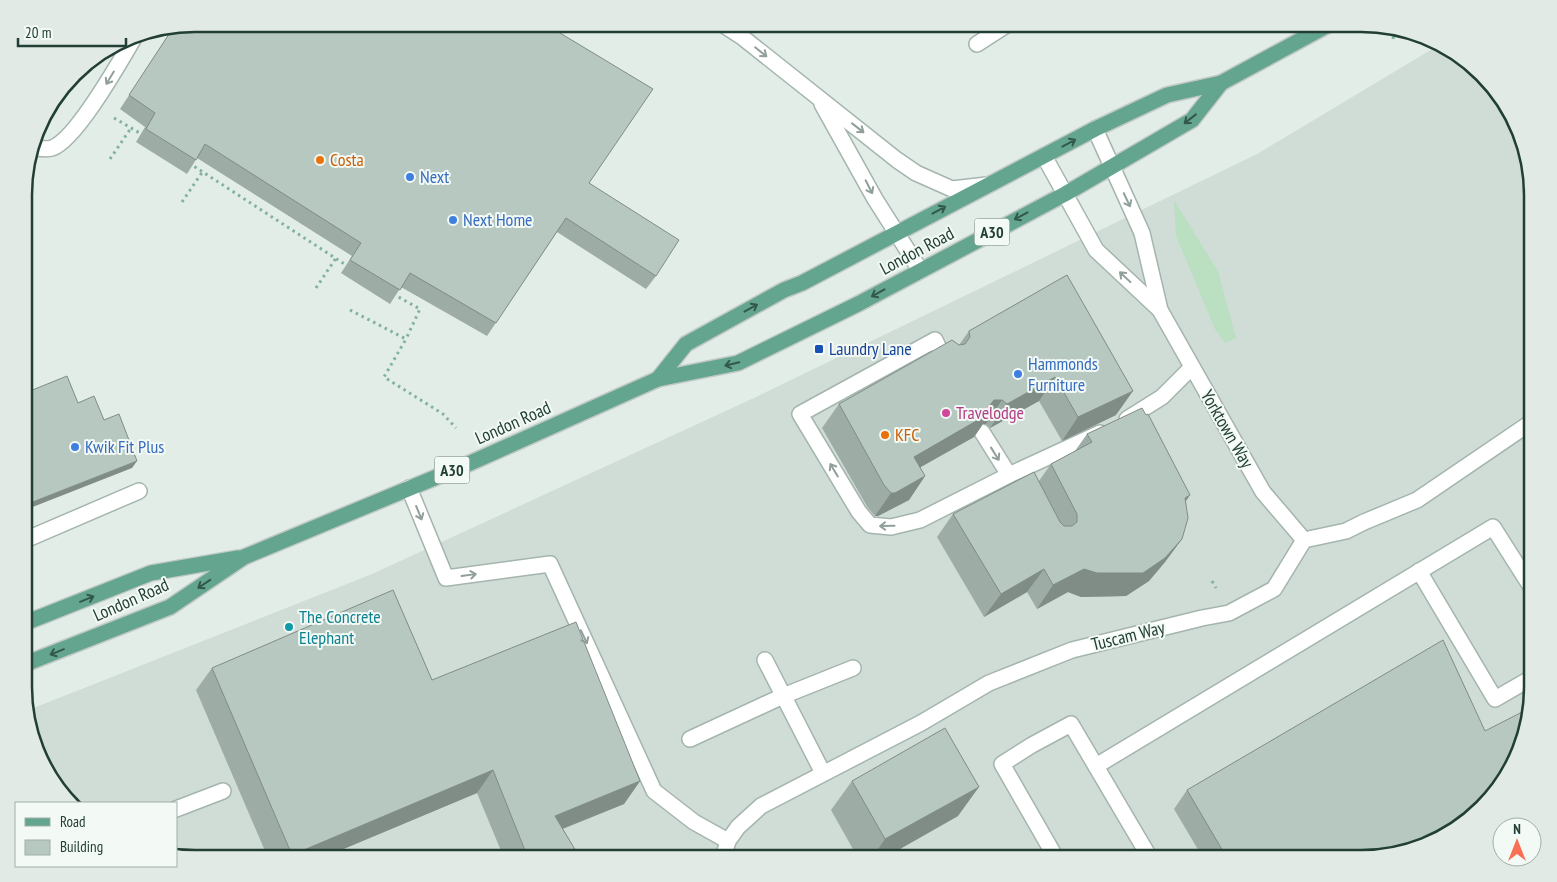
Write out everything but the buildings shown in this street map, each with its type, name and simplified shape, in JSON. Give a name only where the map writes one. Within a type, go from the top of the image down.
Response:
[{"type":"main road","name":"London Road","points":[[658,379],[686,344],[784,290],[802,283],[1095,129],[1167,95],[1222,83],[1315,32]]},
{"type":"main road","name":"London Road","points":[[32,661],[170,607],[244,557],[468,464],[658,379],[738,363],[858,304],[1065,194],[1192,120],[1222,83]]},
{"type":"main road","name":"London Road","points":[[32,620],[151,573],[244,557]]},
{"type":"street","points":[[977,44],[995,32]]},
{"type":"street","points":[[735,33],[916,173],[952,189],[986,186]]},
{"type":"street","points":[[40,148],[52,148],[70,135],[101,93],[128,47]]},
{"type":"street","points":[[819,98],[849,154],[920,270]]},
{"type":"street","name":"Yorktown Way","points":[[1095,129],[1142,233],[1160,310],[1263,492],[1304,540]]},
{"type":"street","name":"Yorktown Way","points":[[1044,156],[1096,250],[1160,310]]},
{"type":"street","points":[[944,359],[935,340],[800,414],[859,512],[870,525],[891,527],[920,520],[1016,477],[1134,416],[1162,396],[1192,367]]},
{"type":"street","points":[[1304,540],[1346,531],[1417,500],[1524,427]]},
{"type":"street","points":[[982,432],[1016,477]]},
{"type":"street","points":[[409,488],[446,578],[550,564],[654,791],[694,822],[728,842]]},
{"type":"street","points":[[32,537],[139,491]]},
{"type":"street","points":[[1096,766],[1493,527],[1524,576]]},
{"type":"street","name":"Tuscam Way","points":[[726,850],[738,826],[761,806],[921,723],[989,683],[1072,650],[1229,613],[1274,589],[1304,540]]},
{"type":"street","points":[[1419,571],[1495,699],[1524,682]]},
{"type":"street","points":[[765,660],[823,774]]},
{"type":"street","points":[[690,740],[783,696],[853,668]]},
{"type":"street","points":[[1051,849],[1002,764],[1071,724],[1145,849]]},
{"type":"street","points":[[178,808],[223,791]]},
{"type":"path","points":[[110,159],[131,128],[148,138]]},
{"type":"path","points":[[184,160],[354,270]]},
{"type":"path","points":[[182,202],[203,171]]},
{"type":"path","points":[[316,288],[336,258]]},
{"type":"path","points":[[387,290],[420,310],[384,377],[443,414],[456,428]]},
{"type":"path","points":[[350,310],[406,339]]},
{"type":"shaded area","points":[[1432,49],[1461,66],[1491,96],[1503,114],[1519,154],[1524,185],[1523,707],[1512,749],[1493,782],[1391,846],[1372,849],[196,850],[178,848],[178,802],[81,802],[60,777],[49,758],[41,739],[34,708],[372,574],[756,397],[1257,154]]},
{"type":"green space","points":[[1174,200],[1218,271],[1236,338],[1225,343],[1215,329],[1176,236]]},
{"type":"place","name":"Costa","points":[[320,160]]},
{"type":"place","name":"Next","points":[[410,177]]},
{"type":"place","name":"Next Home","points":[[453,220]]},
{"type":"place","name":"Laundry Lane","points":[[819,349]]},
{"type":"place","name":"Hammonds Furniture","points":[[1018,374]]},
{"type":"place","name":"Travelodge","points":[[946,413]]},
{"type":"place","name":"KFC","points":[[885,435]]},
{"type":"place","name":"Kwik Fit Plus","points":[[75,447]]},
{"type":"place","name":"The Concrete Elephant","points":[[289,627]]}]
